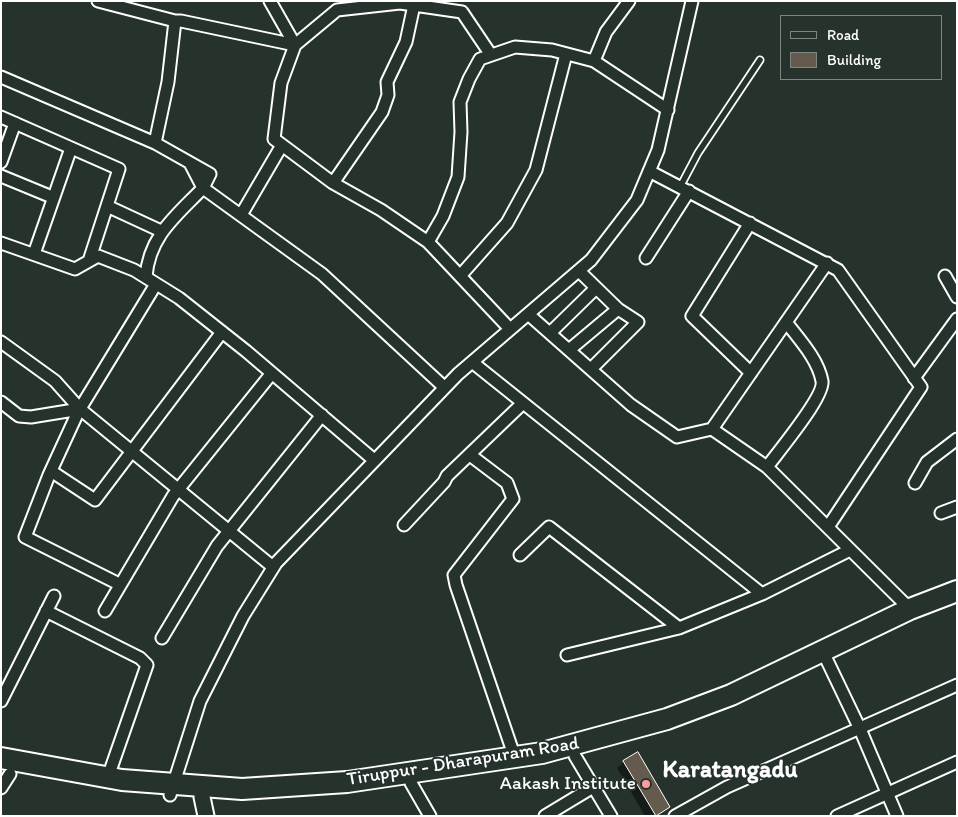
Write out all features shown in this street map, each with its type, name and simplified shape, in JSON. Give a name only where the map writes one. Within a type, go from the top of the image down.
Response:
[{"type":"highway","name":"Tiruppur - Dharapuram Road","points":[[4,773],[108,777],[172,790],[204,800],[242,788],[309,786],[410,778],[515,758],[600,739],[667,719],[731,695],[826,656],[957,591]]},
{"type":"highway","points":[[914,613],[957,602]]},
{"type":"highway","points":[[410,778],[575,756],[624,745],[679,728],[826,656]]},
{"type":"highway","points":[[4,773],[172,790]]},
{"type":"street","points":[[98,1],[175,21],[295,45]]},
{"type":"street","points":[[270,1],[295,45]]},
{"type":"street","points":[[594,61],[606,32],[629,1]]},
{"type":"street","points":[[172,790],[200,701],[243,616],[273,567],[444,387],[591,260],[637,200],[658,150],[692,1]]},
{"type":"street","points":[[491,56],[462,12],[400,2],[337,10],[295,45],[281,83],[274,139],[333,183],[381,210],[428,242],[510,329]]},
{"type":"street","points":[[333,183],[382,112],[388,95],[387,82],[406,42],[414,5]]},
{"type":"street","points":[[155,142],[168,82],[175,21]]},
{"type":"street","points":[[428,242],[443,216],[458,177],[462,132],[460,102],[469,79],[480,59],[515,47],[552,50],[594,61],[668,110]]},
{"type":"street","points":[[460,276],[508,223],[536,170],[566,54]]},
{"type":"street","points":[[1,76],[155,142],[210,174],[203,188],[161,231],[147,259],[151,280],[80,409],[51,471],[25,537],[119,584]]},
{"type":"street","points":[[1,117],[119,169],[89,261]]},
{"type":"street","points":[[1,162],[15,123]]},
{"type":"street","points":[[241,215],[282,145]]},
{"type":"street","points":[[34,254],[52,197],[72,148]]},
{"type":"street","points":[[649,171],[838,270],[920,387],[828,528]]},
{"type":"street","points":[[1,176],[52,197]]},
{"type":"street","points":[[203,188],[322,274],[444,387]]},
{"type":"street","points":[[646,258],[684,189]]},
{"type":"street","points":[[107,206],[161,231]]},
{"type":"street","points":[[750,223],[692,316],[751,373]]},
{"type":"street","points":[[1,243],[75,269],[98,256],[134,270],[179,298],[222,332],[374,460]]},
{"type":"street","points":[[528,314],[632,405],[677,437],[712,429],[827,263]]},
{"type":"street","points":[[579,271],[618,309],[638,322],[592,369]]},
{"type":"street","points":[[945,276],[957,297]]},
{"type":"street","points":[[550,333],[596,288]]},
{"type":"street","points":[[569,350],[618,309]]},
{"type":"street","points":[[914,378],[957,319]]},
{"type":"street","points":[[767,468],[817,399],[822,382],[812,357],[786,322]]},
{"type":"street","points":[[51,471],[95,500],[222,332]]},
{"type":"street","points":[[1,342],[55,380],[80,409],[273,567]]},
{"type":"street","points":[[472,362],[762,594]]},
{"type":"street","points":[[105,611],[119,584],[178,489],[272,373]]},
{"type":"street","points":[[1,402],[19,416],[31,418],[80,409]]},
{"type":"street","points":[[404,525],[444,482],[447,476],[523,403]]},
{"type":"street","points":[[162,638],[217,546],[322,416]]},
{"type":"street","points":[[712,429],[767,468],[914,613]]},
{"type":"street","points":[[915,484],[927,462],[957,439]]},
{"type":"street","points":[[470,455],[507,483],[513,499],[454,576],[515,758]]},
{"type":"street","points":[[941,513],[957,507]]},
{"type":"street","points":[[520,555],[549,527],[679,628]]},
{"type":"street","points":[[567,655],[679,628],[762,594],[850,550]]},
{"type":"street","points":[[1,701],[54,596]]},
{"type":"street","points":[[46,611],[140,658],[147,665],[108,777]]},
{"type":"street","points":[[826,656],[897,816]]},
{"type":"street","points":[[675,816],[728,786],[957,685]]},
{"type":"street","points":[[575,756],[611,816]]},
{"type":"street","points":[[837,816],[957,762]]},
{"type":"street","points":[[410,778],[430,816]]},
{"type":"street","points":[[544,816],[593,787]]},
{"type":"lane","points":[[684,189],[696,156],[760,60]]},
{"type":"building","name":"Aakash Institute","points":[[638,752],[670,807],[656,816],[623,761]]},
{"type":"place","name":"Aakash Institute","points":[[646,784]]},
{"type":"district","name":"Karatangadu","points":[[730,771]]}]
